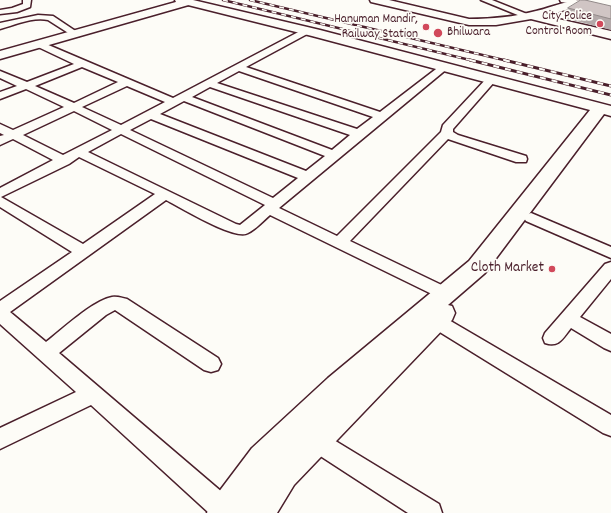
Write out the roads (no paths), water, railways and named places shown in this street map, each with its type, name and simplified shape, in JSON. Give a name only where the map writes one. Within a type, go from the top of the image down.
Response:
[{"type":"main road","points":[[109,24],[166,0],[183,2],[303,33],[324,36],[607,112]]},
{"type":"main road","points":[[383,1],[469,22],[490,23],[573,1]]},
{"type":"main road","points":[[0,55],[183,2]]},
{"type":"main road","points":[[529,12],[611,35]]},
{"type":"main road","points":[[258,513],[283,474],[485,271],[530,218],[607,112]]},
{"type":"main road","points":[[225,513],[262,459],[338,386],[477,267],[607,112]]},
{"type":"street","points":[[0,12],[22,8],[27,5],[27,0]]},
{"type":"street","points":[[485,0],[529,12]]},
{"type":"street","points":[[0,26],[37,17],[45,17],[50,18],[76,34]]},
{"type":"street","points":[[0,193],[211,84],[303,33]]},
{"type":"street","points":[[39,44],[82,64],[127,82],[334,155]]},
{"type":"street","points":[[0,96],[82,64]]},
{"type":"street","points":[[240,68],[381,116]]},
{"type":"street","points":[[79,152],[232,228],[243,230],[381,116],[443,68]]},
{"type":"street","points":[[0,74],[122,130],[339,243],[446,294]]},
{"type":"street","points":[[339,243],[447,133],[447,128],[491,80]]},
{"type":"street","points":[[0,140],[127,82]]},
{"type":"street","points":[[211,84],[359,134]]},
{"type":"street","points":[[152,115],[308,177]]},
{"type":"street","points":[[0,128],[64,160]]},
{"type":"street","points":[[447,133],[454,138],[521,159]]},
{"type":"street","points":[[0,310],[165,194]]},
{"type":"street","points":[[0,201],[82,251]]},
{"type":"street","points":[[530,218],[611,253]]},
{"type":"street","points":[[552,338],[568,318],[608,278]]},
{"type":"street","points":[[46,353],[100,310],[115,303],[121,304],[211,364]]},
{"type":"street","points":[[0,314],[93,394],[225,513]]},
{"type":"street","points":[[568,318],[611,343]]},
{"type":"street","points":[[436,321],[611,426]]},
{"type":"street","points":[[0,439],[93,394]]},
{"type":"street","points":[[316,441],[430,513]]},
{"type":"railway","points":[[223,0],[474,61]]},
{"type":"railway","points":[[250,0],[508,61]]},
{"type":"railway","points":[[470,60],[611,95]]},
{"type":"railway","points":[[504,60],[611,86]]},
{"type":"place","name":"City Police Control Room","points":[[600,24]]},
{"type":"place","name":"Hanuman Mandir, Railway Station","points":[[426,27]]},
{"type":"place","name":"Bhilwara","points":[[438,33]]},
{"type":"place","name":"Cloth Market","points":[[552,269]]}]
